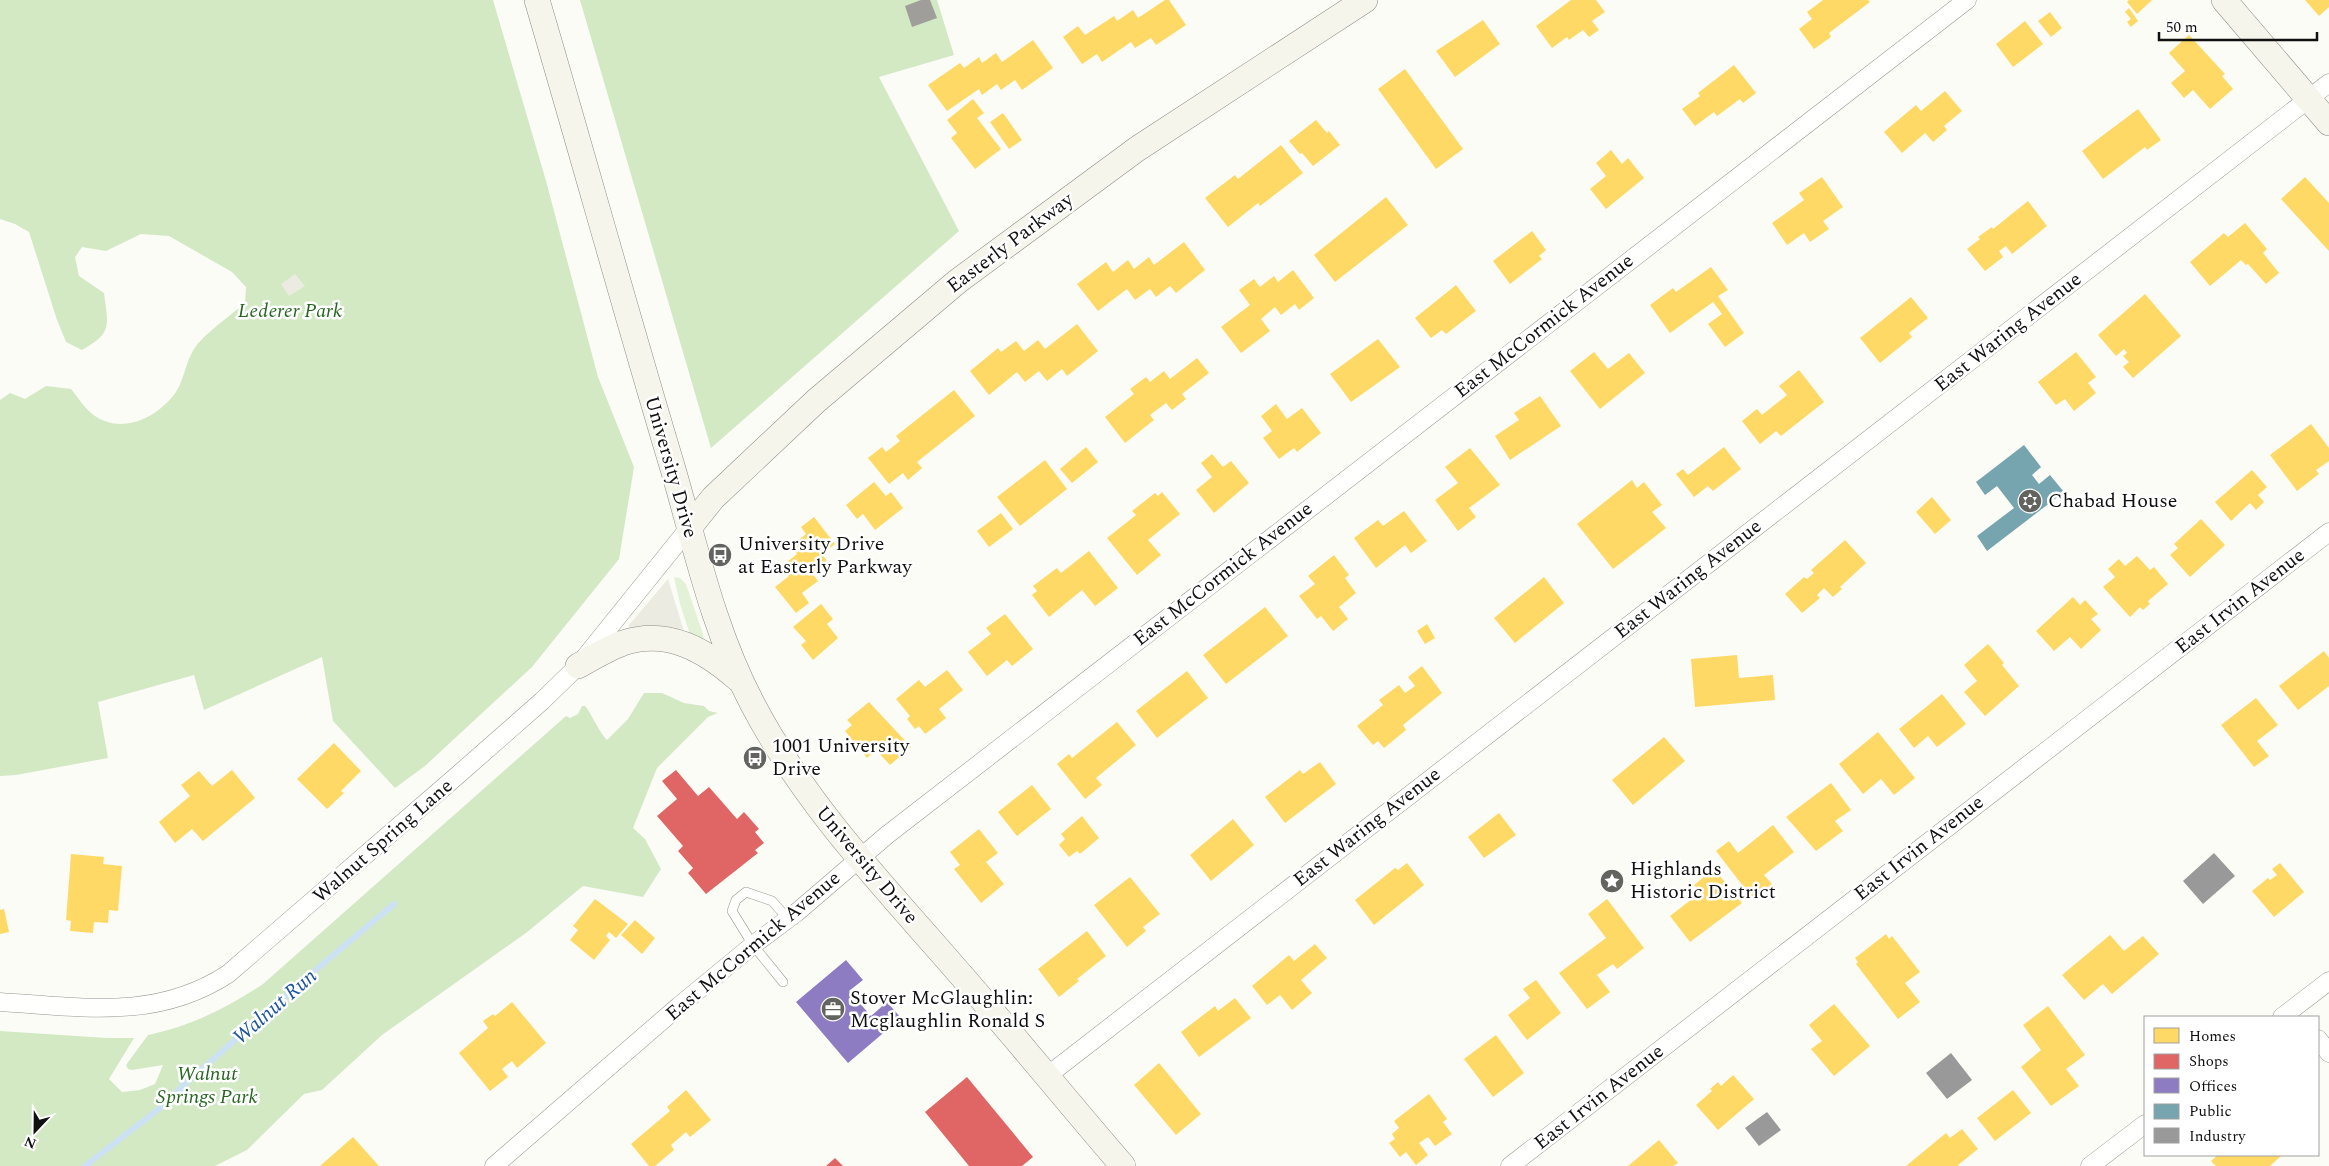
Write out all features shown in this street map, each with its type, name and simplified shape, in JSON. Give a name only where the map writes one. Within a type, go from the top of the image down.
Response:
[{"type":"main road","name":"University Drive","points":[[537,0],[715,617],[742,682],[775,744],[803,788],[858,859],[954,967],[1122,1166]]},
{"type":"main road","name":"Easterly Parkway","points":[[689,528],[712,498],[816,401],[958,281],[1130,154],[1365,0]]},
{"type":"main road","points":[[2224,0],[2329,123]]},
{"type":"main road","points":[[578,666],[624,643],[641,639],[663,639],[681,643],[705,652],[742,682]]},
{"type":"street","name":"East McCormick Avenue","points":[[494,1166],[753,945],[788,919],[858,859],[980,761],[1967,0]]},
{"type":"street","name":"East Waring Avenue","points":[[1046,1076],[2329,83]]},
{"type":"street","name":"Walnut Spring Lane","points":[[0,1002],[133,1008],[172,1000],[216,982],[240,964],[542,701],[578,666],[689,528]]},
{"type":"street","name":"East Irvin Avenue","points":[[1510,1166],[2329,532]]},
{"type":"street","points":[[2292,1014],[2329,981]]},
{"type":"street","points":[[2319,1040],[2329,1053]]},
{"type":"street","points":[[2090,1166],[2144,1125]]},
{"type":"lane","points":[[782,982],[753,945],[732,911],[736,900],[746,892],[772,901],[788,919]]},
{"type":"green space","name":"Lederer Park","points":[[0,0],[493,0],[546,181],[598,377],[634,467],[619,559],[532,667],[425,766],[395,788],[333,721],[322,657],[204,710],[194,675],[98,702],[108,758],[16,775],[0,776],[0,400],[10,393],[25,399],[46,386],[71,389],[90,412],[101,419],[113,423],[125,424],[148,417],[168,402],[176,392],[196,346],[213,329],[245,303],[246,287],[232,272],[169,236],[141,234],[106,251],[82,247],[75,257],[79,276],[104,293],[107,313],[106,327],[104,333],[99,338],[82,350],[66,342],[57,320],[29,232],[15,224],[0,219]]},
{"type":"green space","points":[[580,0],[937,0],[954,55],[879,77],[959,231],[711,448]]},
{"type":"green space","points":[[674,577],[680,578],[686,584],[704,642],[692,641],[680,604]]},
{"type":"green space","name":"Walnut Springs Park","points":[[644,693],[662,693],[684,703],[704,706],[709,711],[718,713],[708,717],[657,768],[633,828],[645,839],[661,869],[643,897],[583,886],[526,933],[382,1035],[322,1090],[304,1094],[247,1150],[215,1166],[0,1166],[0,1031],[134,1038],[109,1079],[122,1092],[140,1090],[155,1084],[163,1065],[132,1070],[128,1069],[126,1065],[148,1035],[179,1027],[208,1015],[236,1001],[263,984],[566,716],[570,718],[578,714],[582,706],[585,706],[607,740],[628,719]]},
{"type":"shaded area","points":[[295,274],[305,286],[289,296],[281,284]]},
{"type":"shaded area","points":[[668,579],[686,638],[628,632],[629,625]]},
{"type":"building: Homes","points":[[1165,0],[1169,0],[1186,25],[1156,45],[1151,38],[1135,48],[1131,42],[1102,62],[1097,54],[1082,64],[1063,37],[1078,26],[1085,35],[1114,16],[1117,21],[1133,10],[1138,18]]},
{"type":"building: Homes","points":[[1571,0],[1596,0],[1605,12],[1592,21],[1599,30],[1589,37],[1583,30],[1569,40],[1567,37],[1552,48],[1536,26]]},
{"type":"building: Homes","points":[[1823,0],[1868,0],[1870,2],[1829,33],[1831,37],[1814,49],[1799,29],[1812,19],[1807,12]]},
{"type":"building: Homes","points":[[2129,0],[2152,0],[2137,14],[2127,2]]},
{"type":"building: Homes","points":[[2305,0],[2329,0],[2329,7],[2319,16]]},
{"type":"building: Homes","points":[[2129,8],[2138,21],[2131,27],[2127,22],[2131,19],[2125,12]]},
{"type":"building: Homes","points":[[2050,12],[2062,28],[2051,37],[2038,21]]},
{"type":"building: Homes","points":[[1483,20],[1500,44],[1455,77],[1436,51]]},
{"type":"building: Homes","points":[[2025,21],[2043,44],[2013,67],[1996,44]]},
{"type":"building: Homes","points":[[2189,35],[2225,74],[2222,76],[2233,89],[2210,109],[2193,90],[2184,98],[2171,83],[2185,71],[2169,53]]},
{"type":"building: Homes","points":[[1033,40],[1053,68],[1022,90],[1015,80],[1001,90],[997,84],[982,95],[979,89],[947,111],[928,85],[960,63],[964,68],[979,57],[982,63],[996,53],[1002,62]]},
{"type":"building: Homes","points":[[1734,65],[1756,93],[1743,103],[1740,99],[1717,116],[1714,112],[1695,126],[1682,109],[1700,96],[1698,93]]},
{"type":"building: Homes","points":[[1405,69],[1463,149],[1436,169],[1378,89]]},
{"type":"building: Homes","points":[[1945,91],[1962,111],[1944,126],[1947,130],[1933,142],[1925,133],[1902,153],[1884,132],[1916,105],[1921,111]]},
{"type":"building: Homes","points":[[973,99],[984,113],[977,118],[1001,149],[975,169],[951,138],[957,133],[947,120]]},
{"type":"building: Homes","points":[[2138,109],[2161,140],[2147,150],[2145,147],[2103,179],[2082,151]]},
{"type":"building: Homes","points":[[1003,113],[1022,140],[1009,149],[990,122]]},
{"type":"building: Homes","points":[[1316,120],[1327,133],[1329,131],[1340,145],[1313,166],[1289,141]]},
{"type":"building: Homes","points":[[1281,145],[1303,173],[1260,206],[1258,203],[1228,227],[1205,198],[1235,175],[1238,179]]},
{"type":"building: Homes","points":[[1611,150],[1622,164],[1628,158],[1644,178],[1606,209],[1590,189],[1606,176],[1596,163]]},
{"type":"building: Homes","points":[[1822,177],[1843,207],[1823,221],[1829,229],[1810,242],[1804,233],[1787,245],[1772,223],[1804,200],[1799,193]]},
{"type":"building: Homes","points":[[2305,177],[2329,203],[2329,251],[2281,199]]},
{"type":"building: Homes","points":[[1386,197],[1408,225],[1335,282],[1314,255]]},
{"type":"building: Homes","points":[[2028,201],[2047,226],[2012,254],[2006,246],[1999,251],[2003,257],[1985,271],[1967,249],[1980,239],[1978,237],[1992,227],[1993,229]]},
{"type":"building: Homes","points":[[2245,223],[2267,249],[2263,253],[2279,273],[2266,284],[2248,264],[2246,265],[2241,260],[2210,286],[2190,262],[2224,233],[2228,237]]},
{"type":"building: Homes","points":[[1532,231],[1546,250],[1539,256],[1542,259],[1510,284],[1493,261]]},
{"type":"building: Homes","points":[[1184,242],[1205,270],[1176,293],[1170,286],[1156,297],[1150,289],[1135,300],[1127,289],[1098,311],[1077,284],[1106,262],[1113,272],[1128,260],[1134,269],[1149,257],[1154,265]]},
{"type":"building: Homes","points":[[1711,267],[1728,290],[1718,296],[1744,333],[1725,347],[1708,324],[1722,314],[1713,302],[1670,333],[1650,305],[1673,288],[1676,292]]},
{"type":"building: Homes","points":[[1293,270],[1314,298],[1299,310],[1295,304],[1281,315],[1275,307],[1261,319],[1270,331],[1241,353],[1221,327],[1250,305],[1239,290],[1254,279],[1260,287],[1274,276],[1278,282]]},
{"type":"building: Homes","points":[[1456,285],[1476,311],[1446,334],[1442,330],[1431,338],[1415,318]]},
{"type":"building: Homes","points":[[2145,294],[2181,336],[2133,378],[2123,367],[2129,362],[2123,356],[2127,353],[2124,349],[2116,356],[2098,335]]},
{"type":"building: Homes","points":[[1911,297],[1928,318],[1909,333],[1912,337],[1880,363],[1860,338]]},
{"type":"building: Homes","points":[[1077,324],[1098,351],[1067,376],[1062,369],[1047,381],[1039,371],[1025,382],[1017,372],[989,395],[970,371],[998,348],[1001,352],[1016,341],[1024,351],[1038,340],[1045,349]]},
{"type":"building: Homes","points":[[1378,339],[1400,367],[1351,402],[1330,374]]},
{"type":"building: Homes","points":[[1594,352],[1608,369],[1629,353],[1645,373],[1600,409],[1570,371]]},
{"type":"building: Homes","points":[[2076,352],[2096,377],[2088,383],[2096,393],[2074,411],[2065,399],[2056,405],[2038,382]]},
{"type":"building: Homes","points":[[1197,358],[1209,373],[1182,394],[1186,399],[1172,410],[1166,403],[1150,415],[1154,420],[1125,443],[1105,417],[1134,394],[1130,389],[1146,377],[1150,382],[1164,371],[1170,379]]},
{"type":"building: Homes","points":[[1799,370],[1824,402],[1781,436],[1776,431],[1760,444],[1742,421],[1757,409],[1762,415],[1787,395],[1779,386]]},
{"type":"building: Homes","points":[[954,390],[975,416],[917,462],[922,468],[908,480],[903,473],[889,484],[868,458],[882,447],[886,452],[900,441],[896,436]]},
{"type":"building: Homes","points":[[1540,396],[1561,426],[1510,460],[1495,436],[1519,420],[1514,413]]},
{"type":"building: Homes","points":[[1276,404],[1287,419],[1302,408],[1321,433],[1297,452],[1294,448],[1279,459],[1263,438],[1272,431],[1261,416]]},
{"type":"building: Homes","points":[[2311,424],[2329,448],[2329,461],[2316,470],[2319,474],[2297,491],[2270,455]]},
{"type":"building: Homes","points":[[1086,447],[1098,462],[1072,483],[1060,469]]},
{"type":"building: Homes","points":[[1724,447],[1741,469],[1713,491],[1708,486],[1694,497],[1676,474],[1683,469],[1688,475]]},
{"type":"building: Homes","points":[[1470,448],[1500,485],[1469,508],[1476,517],[1458,531],[1435,500],[1458,483],[1445,467]]},
{"type":"building: Homes","points":[[1212,454],[1223,467],[1231,461],[1249,483],[1214,513],[1196,490],[1212,477],[1201,463]]},
{"type":"building: Homes","points":[[1045,460],[1067,489],[1020,526],[997,497]]},
{"type":"building: Homes","points":[[2252,470],[2267,487],[2258,495],[2264,502],[2256,510],[2250,503],[2231,521],[2215,502]]},
{"type":"building: Homes","points":[[1632,480],[1637,488],[1644,482],[1662,505],[1652,512],[1666,528],[1613,569],[1577,524]]},
{"type":"building: Homes","points":[[874,482],[886,496],[891,492],[903,508],[875,530],[863,514],[857,519],[846,505]]},
{"type":"building: Homes","points":[[1162,492],[1180,514],[1148,540],[1161,555],[1137,575],[1107,538],[1136,515],[1132,511],[1155,493],[1158,496]]},
{"type":"building: Homes","points":[[1932,497],[1951,520],[1935,534],[1916,512]]},
{"type":"building: Homes","points":[[1404,511],[1427,541],[1411,553],[1405,545],[1376,568],[1354,538],[1378,520],[1383,526]]},
{"type":"building: Homes","points":[[1001,513],[1013,529],[989,547],[977,531]]},
{"type":"building: Homes","points":[[814,517],[835,544],[822,554],[827,561],[812,573],[818,581],[802,593],[809,603],[796,613],[775,587],[789,576],[782,566],[797,554],[791,546],[806,534],[801,527]]},
{"type":"building: Homes","points":[[2201,519],[2225,545],[2190,577],[2170,555],[2178,548],[2174,544]]},
{"type":"building: Homes","points":[[1845,540],[1866,563],[1840,587],[1842,589],[1833,597],[1824,588],[1817,595],[1820,598],[1802,613],[1785,594],[1804,577],[1807,579],[1814,573],[1811,570]]},
{"type":"building: Homes","points":[[1089,551],[1118,588],[1095,606],[1082,590],[1049,617],[1032,595],[1037,591],[1033,586],[1057,568],[1061,573]]},
{"type":"building: Homes","points":[[1334,555],[1349,575],[1345,578],[1356,593],[1339,607],[1348,619],[1333,631],[1321,616],[1317,619],[1299,596],[1315,584],[1308,576]]},
{"type":"building: Homes","points":[[2137,556],[2150,570],[2154,567],[2168,584],[2148,601],[2150,604],[2143,610],[2140,607],[2130,617],[2103,587],[2115,577],[2108,569],[2119,559],[2125,566]]},
{"type":"building: Homes","points":[[1544,577],[1564,603],[1515,643],[1494,618]]},
{"type":"building: Homes","points":[[2073,597],[2080,605],[2085,600],[2098,614],[2091,619],[2101,630],[2081,649],[2070,637],[2054,651],[2036,631]]},
{"type":"building: Homes","points":[[821,604],[833,619],[827,624],[838,638],[813,660],[801,645],[806,641],[793,627]]},
{"type":"building: Homes","points":[[1265,607],[1288,636],[1226,684],[1203,655]]},
{"type":"building: Homes","points":[[1005,614],[1033,649],[1012,666],[1007,660],[987,676],[968,652],[991,634],[986,628]]},
{"type":"building: Homes","points":[[1427,624],[1435,638],[1425,644],[1417,631]]},
{"type":"building: Homes","points":[[1988,644],[2004,663],[2002,665],[2019,686],[1985,716],[1964,692],[1977,681],[1964,665]]},
{"type":"building: Homes","points":[[2324,651],[2329,658],[2329,686],[2298,710],[2279,686]]},
{"type":"building: Homes","points":[[1737,655],[1739,678],[1773,675],[1775,700],[1695,707],[1691,659]]},
{"type":"building: Homes","points":[[1422,666],[1442,693],[1403,725],[1406,730],[1384,748],[1378,741],[1373,745],[1357,726],[1383,705],[1379,700],[1399,685],[1405,693],[1415,686],[1408,677]]},
{"type":"building: Homes","points":[[947,670],[963,690],[939,709],[946,718],[925,734],[919,726],[915,729],[907,719],[910,716],[896,699],[919,680],[925,687]]},
{"type":"building: Homes","points":[[1187,671],[1208,698],[1157,738],[1136,711]]},
{"type":"building: Homes","points":[[1942,694],[1966,724],[1937,747],[1928,736],[1914,748],[1899,729]]},
{"type":"building: Homes","points":[[2256,698],[2278,725],[2257,741],[2269,756],[2254,767],[2221,725]]},
{"type":"building: Homes","points":[[869,702],[911,747],[890,765],[876,750],[867,758],[845,731],[852,725],[847,720]]},
{"type":"building: Homes","points":[[1117,722],[1136,745],[1096,778],[1102,785],[1085,799],[1057,764],[1069,754],[1072,758]]},
{"type":"building: Homes","points":[[1878,732],[1915,778],[1894,795],[1881,779],[1863,794],[1839,764]]},
{"type":"building: Homes","points":[[1664,737],[1685,761],[1633,805],[1612,780]]},
{"type":"building: Homes","points":[[334,743],[361,771],[341,791],[344,793],[327,809],[297,779]]},
{"type":"building: Homes","points":[[1320,762],[1336,784],[1285,823],[1265,797],[1300,770],[1303,774]]},
{"type":"building: Homes","points":[[232,770],[255,798],[203,841],[192,829],[175,843],[159,822],[190,796],[181,785],[199,771],[212,786]]},
{"type":"building: Homes","points":[[1831,783],[1851,810],[1835,821],[1843,831],[1816,851],[1786,817]]},
{"type":"building: Homes","points":[[1032,785],[1051,809],[1017,836],[998,812]]},
{"type":"building: Homes","points":[[1499,813],[1516,835],[1484,858],[1468,837]]},
{"type":"building: Homes","points":[[1082,816],[1099,838],[1080,854],[1077,851],[1069,857],[1059,845],[1065,839],[1061,834]]},
{"type":"building: Homes","points":[[1233,819],[1254,845],[1211,881],[1190,855]]},
{"type":"building: Homes","points":[[1773,825],[1794,852],[1764,875],[1772,884],[1753,899],[1716,851],[1729,841],[1738,853]]},
{"type":"building: Homes","points":[[979,829],[998,853],[986,862],[1004,884],[981,903],[954,869],[960,865],[950,852]]},
{"type":"building: Homes","points":[[71,854],[104,857],[103,864],[122,866],[118,911],[109,910],[108,923],[94,922],[93,933],[70,931],[71,921],[66,920]]},
{"type":"building: Homes","points":[[1407,863],[1424,885],[1374,925],[1355,900],[1395,868],[1398,870]]},
{"type":"building: Homes","points":[[2280,863],[2304,892],[2274,917],[2252,891],[2268,878],[2270,880],[2277,875],[2272,869]]},
{"type":"building: Homes","points":[[1714,869],[1742,903],[1690,942],[1670,916],[1701,892],[1694,885]]},
{"type":"building: Homes","points":[[1130,877],[1160,914],[1143,927],[1146,931],[1127,947],[1094,905]]},
{"type":"building: Homes","points":[[595,899],[628,924],[616,938],[609,932],[606,936],[610,940],[594,960],[570,940],[578,930],[573,926]]},
{"type":"building: Homes","points":[[1607,899],[1644,948],[1617,969],[1613,964],[1597,975],[1610,992],[1587,1009],[1559,973],[1606,938],[1588,914]]},
{"type":"building: Homes","points":[[4,909],[9,932],[0,934],[0,910]]},
{"type":"building: Homes","points":[[635,920],[655,938],[642,954],[621,935]]},
{"type":"building: Homes","points":[[1087,931],[1106,956],[1077,979],[1079,981],[1059,997],[1038,969]]},
{"type":"building: Homes","points":[[1886,934],[1889,939],[1892,936],[1920,972],[1905,983],[1920,1002],[1898,1019],[1856,964],[1858,962],[1855,958]]},
{"type":"building: Homes","points":[[2110,935],[2124,951],[2143,936],[2159,954],[2112,994],[2103,984],[2084,1000],[2062,975]]},
{"type":"building: Homes","points":[[1315,944],[1327,958],[1301,980],[1312,993],[1292,1010],[1280,995],[1267,1005],[1252,986],[1289,955],[1294,961]]},
{"type":"building: Homes","points":[[1536,980],[1561,1013],[1527,1040],[1508,1015],[1530,998],[1523,989]]},
{"type":"building: Homes","points":[[1235,998],[1251,1018],[1199,1057],[1181,1032],[1215,1006],[1218,1011]]},
{"type":"building: Homes","points":[[512,1002],[546,1043],[517,1068],[512,1061],[502,1069],[508,1077],[490,1091],[459,1053],[488,1028],[483,1021],[493,1014],[495,1016]]},
{"type":"building: Homes","points":[[1834,1004],[1870,1046],[1834,1076],[1811,1049],[1822,1041],[1809,1025]]},
{"type":"building: Homes","points":[[2048,1006],[2085,1055],[2066,1069],[2079,1086],[2051,1106],[2021,1067],[2041,1050],[2023,1025]]},
{"type":"building: Homes","points":[[1496,1035],[1524,1073],[1493,1097],[1464,1059]]},
{"type":"building: Homes","points":[[1159,1063],[1201,1114],[1176,1135],[1134,1085]]},
{"type":"building: Homes","points":[[1733,1075],[1754,1099],[1718,1130],[1696,1105],[1712,1091],[1710,1089],[1718,1082],[1721,1086]]},
{"type":"building: Homes","points":[[686,1090],[711,1120],[690,1137],[686,1132],[671,1145],[674,1150],[655,1166],[649,1166],[631,1144],[670,1111],[667,1107]]},
{"type":"building: Homes","points":[[2013,1090],[2031,1113],[1995,1141],[1977,1118]]},
{"type":"building: Homes","points":[[1429,1094],[1447,1119],[1443,1122],[1452,1134],[1435,1146],[1428,1137],[1419,1143],[1428,1155],[1416,1165],[1406,1152],[1400,1157],[1389,1143],[1395,1139],[1392,1134],[1399,1128],[1394,1121]]},
{"type":"building: Homes","points":[[1962,1129],[1978,1149],[1958,1165],[1960,1166],[1906,1166],[1946,1133],[1950,1138]]},
{"type":"building: Homes","points":[[353,1137],[379,1166],[320,1166]]},
{"type":"building: Homes","points":[[1659,1140],[1678,1163],[1673,1166],[1628,1166]]},
{"type":"building: Homes","points":[[2217,1156],[2281,1156],[2270,1166],[2216,1166],[2211,1161]]},
{"type":"building: Shops","points":[[676,770],[698,796],[709,787],[737,819],[744,812],[759,829],[755,832],[764,843],[755,850],[758,853],[706,894],[688,873],[693,868],[678,851],[683,846],[657,816],[677,799],[662,781]]},
{"type":"building: Shops","points":[[967,1077],[1033,1157],[1022,1166],[969,1166],[925,1112]]},
{"type":"building: Shops","points":[[835,1158],[843,1166],[826,1166]]},
{"type":"building: Offices","name":"Stover McGlaughlin: Mcglaughlin Ronald S","points":[[846,960],[863,980],[849,991],[871,1016],[887,1002],[901,1018],[848,1063],[796,1002]]},
{"type":"building: Public","name":"Chabad House","points":[[2024,445],[2041,467],[2032,475],[2039,484],[2050,475],[2064,492],[1987,551],[1977,536],[2014,508],[1997,486],[1985,495],[1976,482]]},
{"type":"building: Industry","points":[[2214,853],[2235,876],[2203,904],[2183,881]]},
{"type":"building: Industry","points":[[1951,1053],[1972,1080],[1947,1099],[1926,1073]]},
{"type":"building: Industry","points":[[1767,1112],[1781,1130],[1759,1146],[1745,1128]]},
{"type":"building: Other","points":[[921,0],[930,0],[937,18],[912,27],[905,6]]},
{"type":"waterway","name":"Walnut Run","points":[[85,1166],[160,1108],[293,989],[394,904]]},
{"type":"place","name":"Chabad House","points":[[2030,501]]},
{"type":"place","name":"University Drive at Easterly Parkway","points":[[720,555]]},
{"type":"place","name":"1001 University Drive","points":[[755,758]]},
{"type":"place","name":"Highlands Historic District","points":[[1612,881]]},
{"type":"place","name":"Stover McGlaughlin: Mcglaughlin Ronald S","points":[[833,1009]]}]
